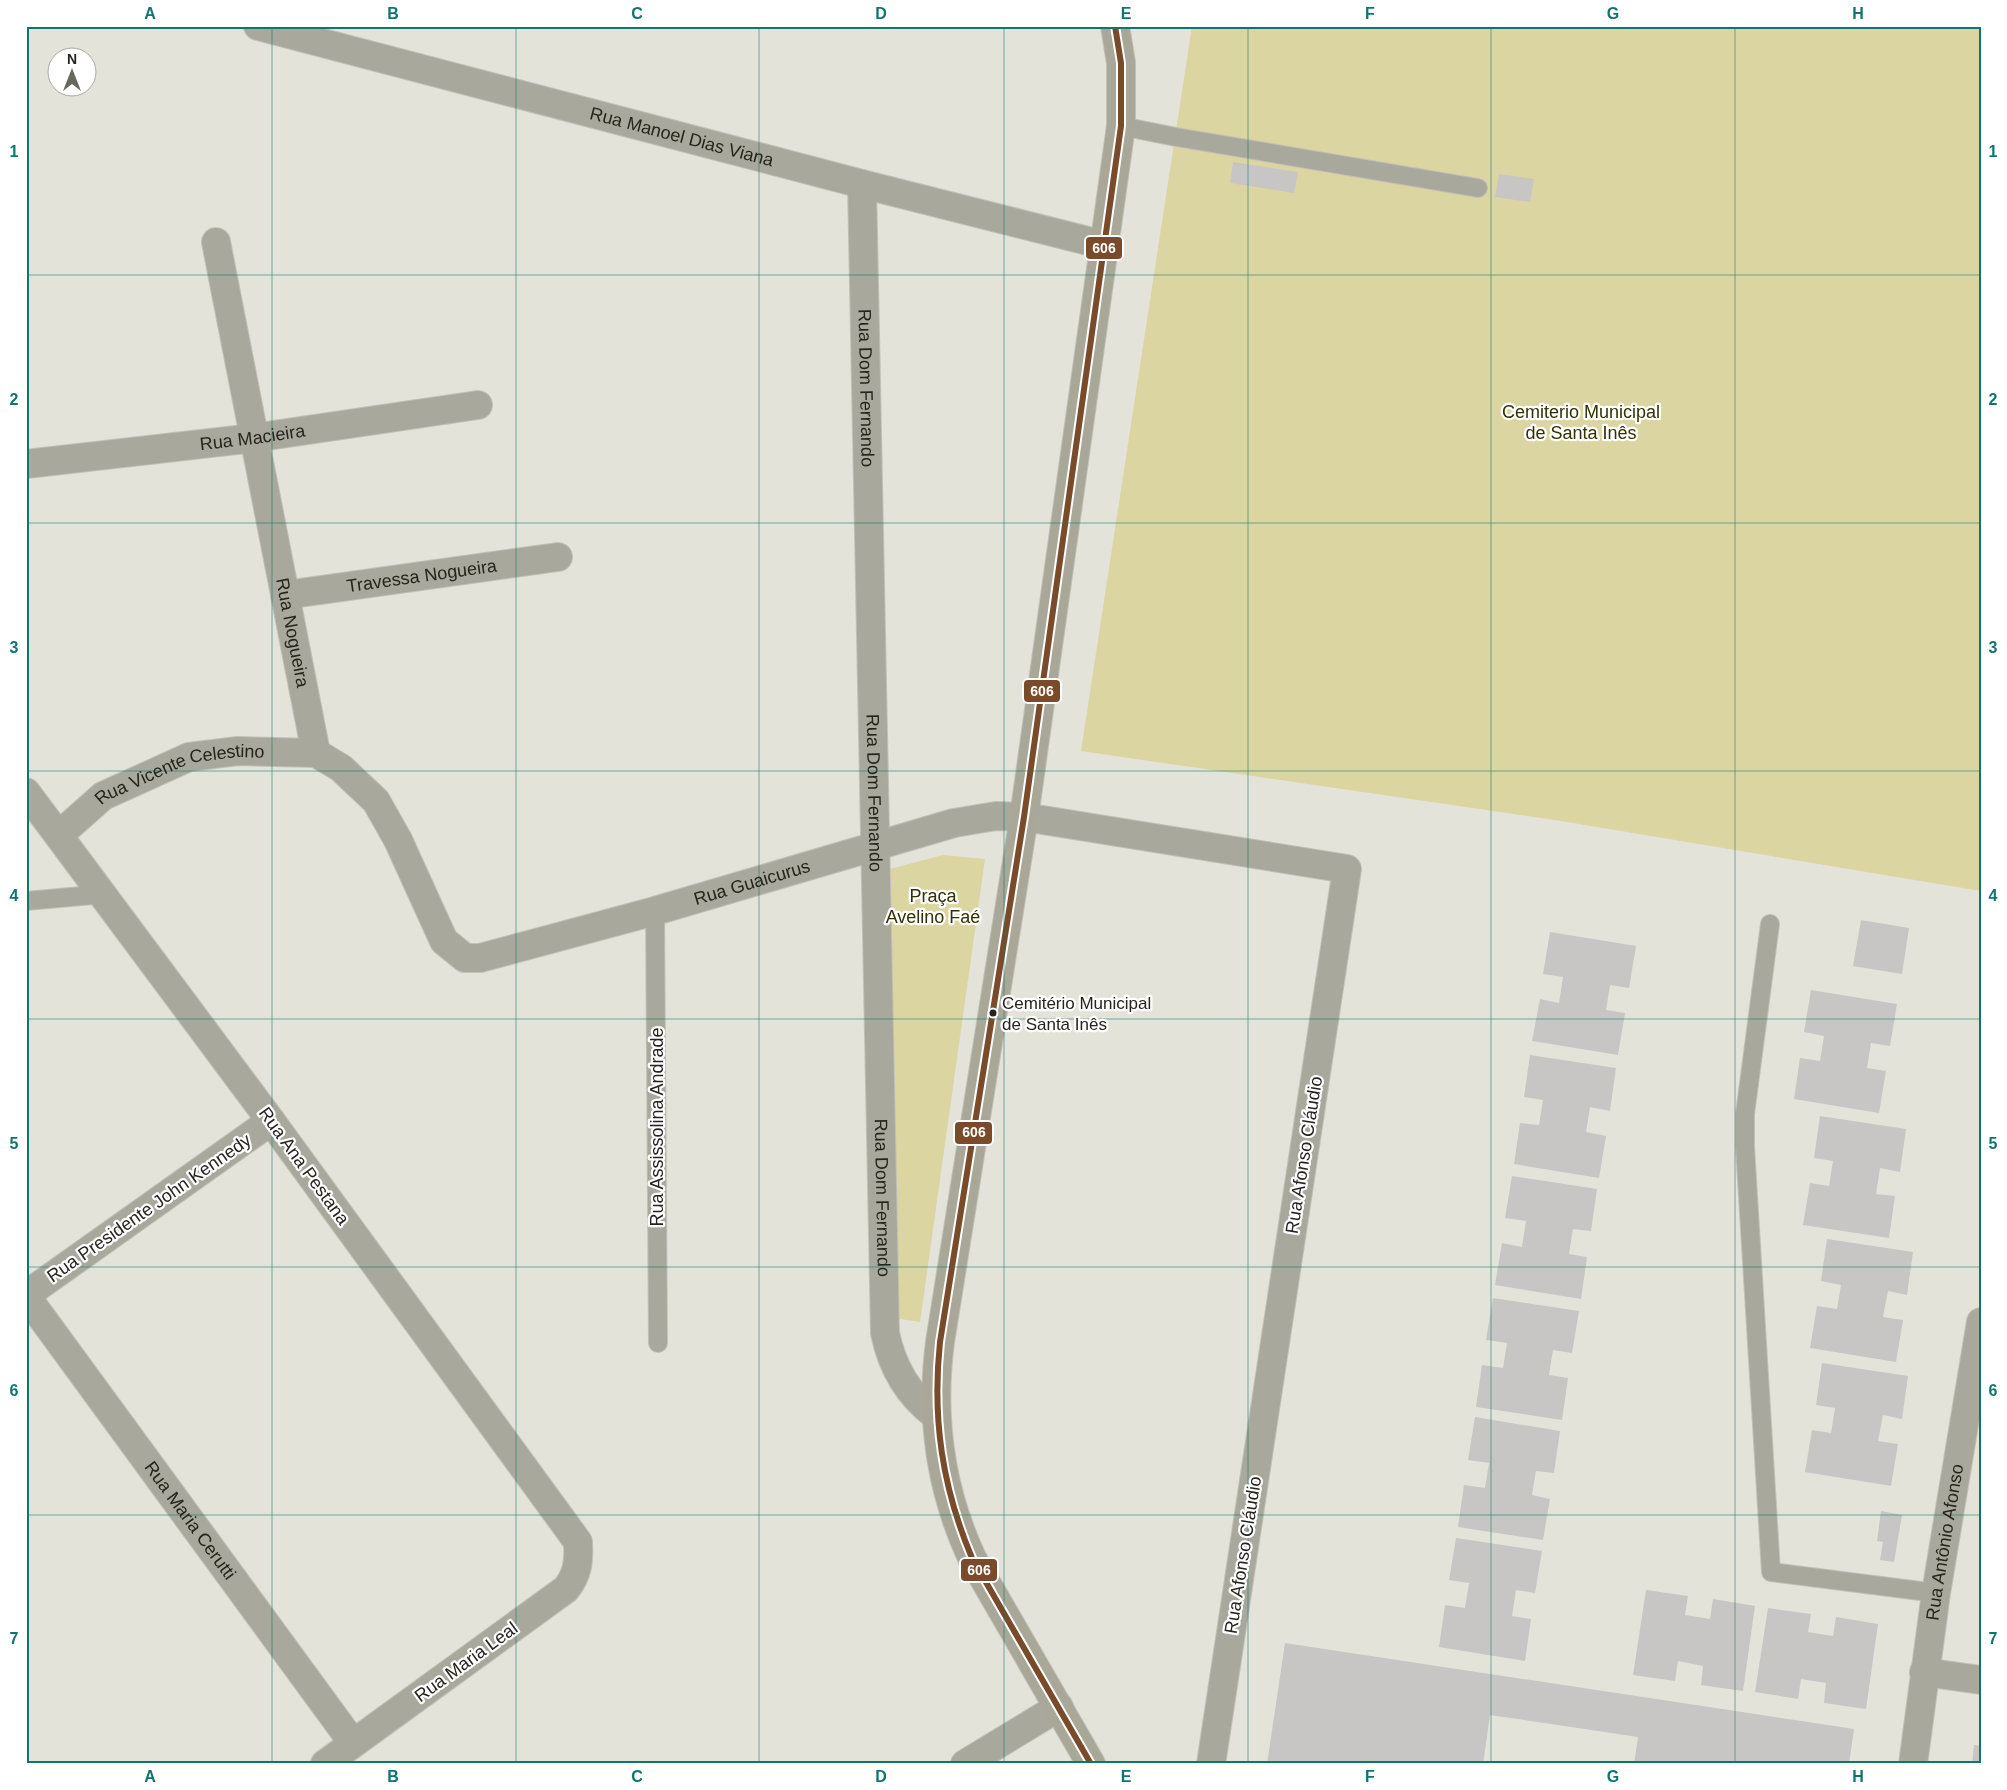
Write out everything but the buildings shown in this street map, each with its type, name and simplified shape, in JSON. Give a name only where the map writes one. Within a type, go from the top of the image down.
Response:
[{"type":"main road","points":[[1091,1764],[977,1567],[962,1536],[953,1513],[940,1464],[935,1415],[936,1366],[1024,817],[1121,126],[1121,63],[1114,26]]},
{"type":"street","name":"Rua Manoel Dias Viana","points":[[258,26],[315,32],[862,184],[1104,245]]},
{"type":"street","name":"Rua Dom Fernando","points":[[862,184],[885,1333],[901,1380],[922,1405],[935,1415]]},
{"type":"street","name":"Rua Nogueira","points":[[216,242],[316,753]]},
{"type":"street","name":"Rua Macieira","points":[[26,464],[254,438],[478,405]]},
{"type":"street","name":"Travessa Nogueira","points":[[285,595],[558,557]]},
{"type":"street","name":"Rua Vicente Celestino","points":[[59,835],[103,796],[189,757],[238,750],[316,753]]},
{"type":"street","name":"Rua Guaicurus","points":[[316,753],[341,768],[376,801],[398,840],[444,941],[465,958],[480,958],[655,911],[968,819],[996,816],[1024,817]]},
{"type":"street","name":"Rua Ana Pestana","points":[[26,792],[104,894],[578,1542]]},
{"type":"street","name":"Rua Afonso Cláudio","points":[[1024,817],[1347,869],[1211,1764]]},
{"type":"street","name":"Rua Presidente John Kennedy","points":[[26,1296],[271,1121]]},
{"type":"street","name":"Rua Maria Cerutti","points":[[26,1296],[353,1743]]},
{"type":"street","name":"Rua Antônio Afonso","points":[[1913,1764],[1936,1593],[1981,1322]]},
{"type":"street","name":"Rua Maria Leal","points":[[325,1764],[566,1589],[575,1577],[579,1561],[578,1542]]},
{"type":"street","points":[[1924,1672],[1981,1680]]},
{"type":"street","points":[[966,1764],[1059,1707]]},
{"type":"lane","points":[[1121,126],[1478,188]]},
{"type":"lane","points":[[26,901],[104,894]]},
{"type":"lane","name":"Rua Assissolina Andrade","points":[[655,911],[658,1343]]},
{"type":"lane","points":[[1770,924],[1745,1114],[1745,1147],[1771,1572],[1936,1593]]},
{"type":"green space","name":"Cemiterio Municipal de Santa Inês","points":[[1192,26],[1981,26],[1981,891],[1555,820],[1081,751]]},
{"type":"green space","name":"Praça Avelino Faé","points":[[943,855],[985,859],[920,1322],[894,1318],[886,870]]},
{"type":"transit line","name":"606","points":[[1091,1764],[972,1558],[953,1505],[947,1478],[942,1452],[937,1398],[940,1342],[1024,817],[1121,126],[1121,63],[1115,26]]},
{"type":"place","name":"Cemitério Municipal de Santa Inês","points":[[993,1013]]}]
